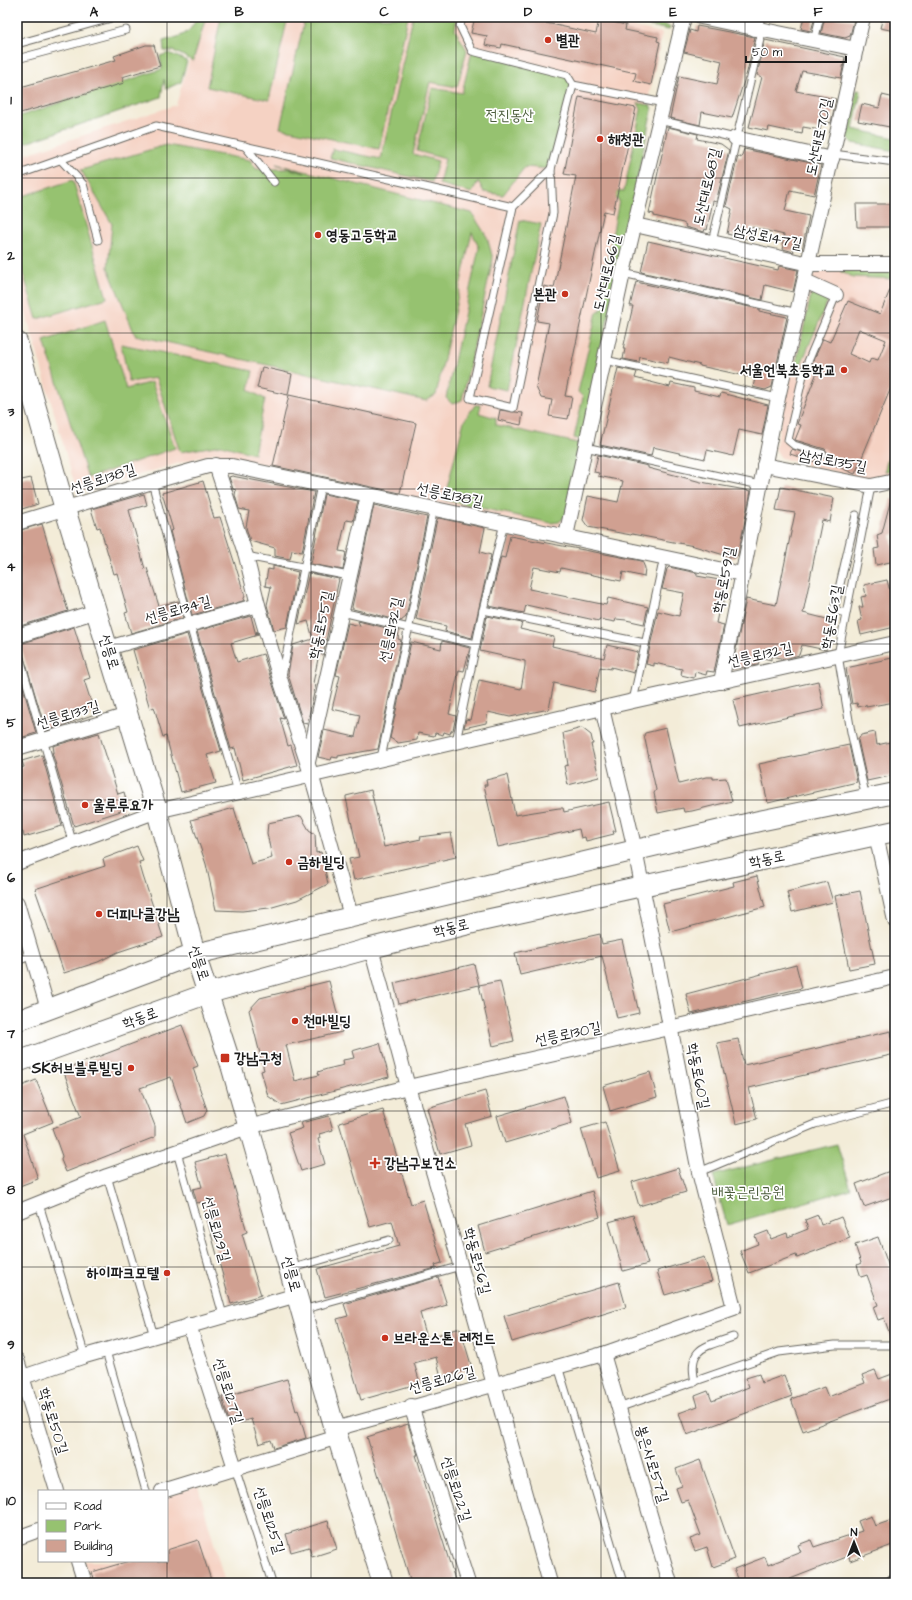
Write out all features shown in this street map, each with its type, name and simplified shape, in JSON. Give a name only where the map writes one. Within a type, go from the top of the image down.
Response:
[{"type":"main road","name":"선릉로","points":[[17,342],[27,389],[97,612],[157,811],[195,954],[209,993],[337,1433],[383,1583]]},
{"type":"main road","points":[[17,1021],[195,954],[758,820],[895,793]]},
{"type":"main road","name":"학동로","points":[[17,1062],[209,993],[371,948],[481,921],[886,833]]},
{"type":"street","name":"도산대로66길","points":[[566,536],[624,273],[684,17]]},
{"type":"street","points":[[701,17],[758,26],[814,41],[856,48]]},
{"type":"street","name":"도산대로70길","points":[[809,264],[863,17]]},
{"type":"street","name":"도산대로68길","points":[[735,138],[832,157]]},
{"type":"street","name":"삼성로147길","points":[[635,225],[809,264],[895,264]]},
{"type":"street","name":"학동로59길","points":[[721,682],[778,398],[809,264]]},
{"type":"street","name":"선릉로138길","points":[[17,523],[152,482],[216,465],[232,466],[742,574]]},
{"type":"street","name":"학동로55길","points":[[216,465],[246,556],[258,605],[309,768],[351,916]]},
{"type":"street","name":"삼성로135길","points":[[764,465],[871,486],[895,481]]},
{"type":"street","name":"학동로55길","points":[[309,768],[349,576],[368,495]]},
{"type":"street","name":"선릉로134길","points":[[108,648],[258,605]]},
{"type":"street","points":[[17,636],[97,612]]},
{"type":"street","name":"선릉로132길","points":[[17,863],[72,841],[157,811],[238,792],[309,768],[381,758],[456,742],[633,700],[895,643]]},
{"type":"street","points":[[602,708],[635,850]]},
{"type":"street","name":"선릉로133길","points":[[17,748],[128,715]]},
{"type":"street","points":[[886,833],[895,921]]},
{"type":"street","name":"학동로60길","points":[[635,850],[699,1172],[734,1308]]},
{"type":"street","points":[[17,903],[48,1009]]},
{"type":"street","name":"학동로56길","points":[[371,948],[408,1087],[461,1266],[550,1583]]},
{"type":"street","name":"선릉로130길","points":[[248,1127],[408,1087],[895,978]]},
{"type":"street","points":[[17,1212],[107,1176],[248,1127]]},
{"type":"street","points":[[20,1378],[85,1356],[223,1315],[300,1302]]},
{"type":"street","name":"선릉로126길","points":[[337,1433],[411,1406],[602,1354],[734,1308]]},
{"type":"street","name":"선릉로127길","points":[[189,1325],[235,1468]]},
{"type":"street","name":"봉은사로57길","points":[[602,1354],[670,1583]]},
{"type":"street","name":"학동로50길","points":[[17,1360],[20,1378],[57,1490]]},
{"type":"street","name":"선릉로122길","points":[[411,1406],[468,1583]]},
{"type":"street","points":[[165,1490],[337,1433]]},
{"type":"street","points":[[17,1538],[38,1530]]},
{"type":"street","points":[[78,1562],[85,1583]]},
{"type":"street","points":[[891,1583],[895,1581]]},
{"type":"lane","points":[[17,44],[115,17]]},
{"type":"lane","points":[[462,17],[460,26],[472,50],[567,75],[573,85],[551,169],[553,213],[513,408],[470,398],[513,207],[551,169]]},
{"type":"lane","points":[[814,41],[820,17]]},
{"type":"lane","name":"도산대로68길","points":[[712,242],[758,26]]},
{"type":"lane","points":[[17,60],[126,30]]},
{"type":"lane","points":[[573,85],[664,103]]},
{"type":"lane","points":[[659,120],[735,138]]},
{"type":"lane","points":[[17,175],[156,126],[513,207]]},
{"type":"lane","points":[[245,146],[274,182]]},
{"type":"lane","points":[[832,157],[895,162]]},
{"type":"lane","points":[[60,160],[83,184],[98,240]]},
{"type":"lane","points":[[624,273],[798,313]]},
{"type":"lane","points":[[805,281],[836,295],[804,371],[788,440],[794,445],[823,454]]},
{"type":"lane","points":[[605,360],[778,398]]},
{"type":"lane","points":[[585,448],[760,485]]},
{"type":"lane","name":"선릉로138길","points":[[152,482],[190,624]]},
{"type":"lane","name":"학동로55길","points":[[281,682],[303,567],[321,485]]},
{"type":"lane","name":"학동로63길","points":[[866,799],[851,732],[838,655],[871,486]]},
{"type":"lane","name":"선릉로132길","points":[[381,758],[434,508]]},
{"type":"lane","points":[[846,613],[834,610],[856,515]]},
{"type":"lane","points":[[456,742],[483,610],[504,524]]},
{"type":"lane","points":[[246,556],[349,576]]},
{"type":"lane","points":[[633,700],[664,557]]},
{"type":"lane","points":[[483,610],[645,643]]},
{"type":"lane","points":[[342,612],[476,644]]},
{"type":"lane","points":[[190,624],[238,792]]},
{"type":"lane","points":[[17,648],[72,841]]},
{"type":"lane","points":[[17,961],[33,955]]},
{"type":"lane","points":[[699,1172],[815,1124],[895,1103]]},
{"type":"lane","name":"선릉로129길","points":[[177,1152],[223,1315]]},
{"type":"lane","points":[[107,1176],[154,1336]]},
{"type":"lane","points":[[39,1204],[85,1356]]},
{"type":"lane","points":[[290,1269],[389,1240]]},
{"type":"lane","points":[[300,1302],[461,1266]]},
{"type":"lane","points":[[696,1382],[692,1369],[694,1358],[701,1349],[733,1337]]},
{"type":"lane","points":[[618,1408],[779,1352],[835,1345],[895,1345]]},
{"type":"lane","points":[[106,1351],[146,1490]]},
{"type":"lane","points":[[558,1366],[624,1583]]},
{"type":"lane","name":"선릉로125길","points":[[235,1468],[272,1583]]},
{"type":"shaded area","name":"영동고등학교","points":[[202,17],[588,17],[662,33],[630,188],[601,303],[560,531],[214,453],[77,493],[17,282],[17,157],[176,105]]},
{"type":"shaded area","name":"서울언북초등학교","points":[[820,270],[895,271],[895,474],[863,479],[781,458],[775,449],[812,277]]},
{"type":"shaded area","points":[[198,1486],[225,1583],[91,1583],[84,1562],[168,1562],[168,1496]]},
{"type":"green space","points":[[197,17],[206,17],[193,61],[174,51],[164,51],[163,41],[180,36],[187,32]]},
{"type":"green space","points":[[221,17],[288,17],[269,100],[207,87]]},
{"type":"green space","points":[[305,17],[408,17],[379,149],[280,128]]},
{"type":"green space","points":[[413,17],[457,17],[455,30],[467,50],[457,87],[430,82],[413,154],[438,161],[432,182],[330,158],[333,149],[381,159]]},
{"type":"green space","points":[[608,17],[648,19],[670,27],[669,30]]},
{"type":"green space","name":"전진동산","points":[[472,51],[567,75],[573,85],[551,169],[525,167],[503,195],[484,192],[478,181],[472,193],[439,184],[445,159],[417,151],[432,88],[462,93]]},
{"type":"green space","points":[[169,53],[187,61],[181,82],[166,89],[164,79],[161,97],[17,146],[17,117],[162,69],[160,56]]},
{"type":"green space","points":[[857,90],[861,91],[853,129],[895,138],[895,151],[852,143],[847,137]]},
{"type":"green space","points":[[638,103],[650,105],[652,109],[582,440],[574,438],[583,397],[578,392],[597,312],[605,307],[606,298],[602,288],[619,200],[614,198],[616,190],[624,191],[641,109]]},
{"type":"green space","points":[[166,145],[250,160],[256,169],[290,169],[305,173],[276,164],[472,213],[487,237],[493,259],[462,400],[452,404],[446,398],[479,248],[472,232],[436,395],[426,401],[135,335],[108,268],[112,224],[81,170]]},
{"type":"green space","points":[[73,180],[107,298],[37,319],[17,253],[17,198]]},
{"type":"green space","points":[[520,220],[541,224],[507,390],[487,386]]},
{"type":"green space","points":[[841,269],[895,270],[895,279],[853,277],[841,272]]},
{"type":"green space","points":[[812,290],[829,298],[797,374],[794,372]]},
{"type":"green space","points":[[105,320],[126,389],[152,382],[175,448],[88,478],[44,341]]},
{"type":"green space","points":[[121,344],[253,371],[249,390],[265,399],[254,454],[221,445],[180,452],[156,378],[129,382]]},
{"type":"green space","points":[[475,405],[481,405],[479,413],[496,418],[496,425],[582,444],[566,516],[559,522],[551,523],[444,500],[464,421]]},
{"type":"green space","points":[[895,432],[895,470],[885,471],[885,469]]},
{"type":"green space","name":"배꽃근린공원","points":[[837,1144],[851,1189],[727,1225],[713,1175]]},
{"type":"building","name":"별관","points":[[475,17],[519,17],[596,34],[599,19],[626,25],[625,30],[658,37],[657,41],[660,42],[651,85],[634,81],[636,73],[502,44],[501,48],[485,45],[487,36],[471,33]]},
{"type":"building","points":[[804,17],[815,17],[811,31],[801,29]]},
{"type":"building","points":[[825,17],[854,20],[850,36],[845,38],[821,33]]},
{"type":"building","points":[[883,17],[895,17],[895,31],[880,28]]},
{"type":"building","points":[[697,26],[755,37],[747,72],[732,118],[702,112],[700,125],[670,118],[679,76],[717,84],[722,61],[684,52],[690,30],[696,32]]},
{"type":"building","points":[[765,40],[845,57],[841,78],[802,71],[796,91],[836,99],[831,123],[822,121],[820,130],[803,127],[802,134],[769,127],[768,131],[749,127],[762,77],[757,75]]},
{"type":"building","points":[[146,45],[154,45],[160,66],[122,77],[124,83],[17,114],[17,88],[116,60],[114,56]]},
{"type":"building","points":[[882,95],[895,98],[895,128],[858,121],[862,104],[879,108]]},
{"type":"building","points":[[579,97],[636,108],[613,213],[604,211],[565,396],[572,397],[568,419],[549,416],[552,400],[541,398],[536,387],[549,323],[537,321],[544,286],[554,288],[576,176],[564,174]]},
{"type":"building","points":[[668,127],[698,134],[697,139],[721,144],[729,150],[716,202],[713,201],[707,230],[705,229],[704,232],[685,227],[686,225],[683,223],[654,216],[654,214],[649,213]]},
{"type":"building","points":[[744,149],[821,165],[814,195],[790,190],[785,211],[809,216],[802,250],[793,248],[794,252],[783,249],[784,246],[782,245],[784,235],[751,227],[748,239],[727,234],[732,209],[726,206],[738,156],[741,158]]},
{"type":"building","points":[[856,204],[895,204],[895,227],[857,227]]},
{"type":"building","points":[[648,241],[778,270],[779,266],[798,270],[793,292],[765,285],[762,300],[641,272]]},
{"type":"building","points":[[895,278],[895,378],[855,474],[836,466],[839,458],[828,453],[825,449],[795,440],[801,425],[797,424],[819,367],[812,364],[823,339],[830,342],[848,301],[880,314]],"holes":[[[859,329],[886,340],[878,360],[871,358],[869,363],[849,354]]]},
{"type":"building","points":[[636,282],[759,309],[759,311],[787,317],[772,387],[765,390],[753,387],[755,378],[700,366],[669,357],[668,363],[640,357],[639,362],[623,359],[625,349],[623,349],[633,306],[630,306]]},
{"type":"building","points":[[262,367],[292,374],[288,395],[257,388]]},
{"type":"building","points":[[618,368],[637,372],[635,378],[670,387],[671,383],[694,388],[694,391],[720,397],[721,393],[768,405],[762,435],[739,430],[733,456],[707,450],[705,459],[653,447],[651,456],[600,445]]},
{"type":"building","points":[[289,395],[416,423],[400,493],[273,466]]},
{"type":"building","points":[[500,410],[523,413],[521,425],[498,420]]},
{"type":"building","points":[[792,449],[816,457],[815,462],[790,454]]},
{"type":"building","points":[[598,455],[648,466],[648,468],[701,482],[751,491],[738,555],[734,558],[694,546],[588,527],[583,520],[588,496],[618,502],[623,481],[598,476],[599,473],[594,472]]},
{"type":"building","points":[[232,476],[314,492],[302,552],[292,550],[290,559],[275,556],[275,548],[250,541],[246,527],[249,511],[239,509],[235,495],[236,490],[233,489],[229,477]]},
{"type":"building","points":[[31,478],[38,504],[22,509],[21,505],[17,506],[17,481]]},
{"type":"building","points":[[203,481],[214,518],[220,517],[245,596],[243,601],[192,615],[170,531],[173,530],[162,493]]},
{"type":"building","points":[[781,487],[834,498],[830,522],[822,520],[803,613],[831,620],[826,650],[802,645],[799,655],[785,659],[771,656],[771,660],[760,657],[758,665],[732,669],[746,599],[776,605],[795,513],[776,510]]},
{"type":"building","points":[[144,494],[147,505],[129,510],[145,569],[147,568],[159,606],[178,601],[183,618],[131,633],[125,613],[128,612],[117,573],[114,574],[100,527],[97,528],[91,509]]},
{"type":"building","points":[[324,494],[358,501],[353,521],[346,520],[339,551],[346,552],[343,570],[311,564]]},
{"type":"building","points":[[891,499],[895,499],[895,534],[891,535],[895,561],[876,565],[874,549],[879,548],[877,535],[882,533]]},
{"type":"building","points":[[374,505],[427,517],[406,617],[401,621],[353,609],[352,607]]},
{"type":"building","points":[[439,518],[485,528],[480,552],[491,555],[472,638],[445,631],[446,626],[416,619],[437,519]]},
{"type":"building","points":[[42,524],[68,611],[17,627],[17,531]]},
{"type":"building","points":[[510,536],[642,561],[645,568],[644,577],[623,572],[621,581],[561,568],[560,572],[534,567],[529,589],[606,605],[608,598],[648,607],[644,624],[616,619],[615,622],[599,619],[599,621],[526,605],[524,613],[489,606],[501,557],[505,558]]},
{"type":"building","points":[[273,566],[298,572],[287,627],[274,630],[267,605],[271,587],[265,586],[268,569],[273,570]]},
{"type":"building","points":[[669,567],[697,573],[697,576],[725,581],[722,593],[726,593],[723,604],[720,604],[716,623],[724,625],[714,672],[707,671],[706,675],[695,672],[694,678],[681,675],[682,669],[654,663],[654,666],[646,664],[658,611],[679,616],[684,593],[662,589],[667,569]]},
{"type":"building","points":[[309,573],[339,579],[323,655],[319,654],[313,683],[316,684],[307,724],[303,723],[288,674],[293,645],[313,639],[308,621],[298,624]]},
{"type":"building","points":[[887,580],[891,595],[895,594],[895,627],[861,635],[858,621],[862,620],[859,607],[863,607],[861,597],[866,596],[864,585]]},
{"type":"building","points":[[251,616],[256,635],[257,631],[258,635],[231,643],[237,662],[263,654],[284,719],[280,718],[288,746],[291,745],[297,765],[243,780],[235,748],[231,749],[197,631]]},
{"type":"building","points":[[487,616],[522,623],[520,629],[554,637],[552,646],[604,658],[607,645],[638,652],[634,673],[611,667],[611,669],[600,667],[595,692],[554,683],[549,709],[510,717],[488,712],[486,723],[464,728],[466,719],[470,720],[479,680],[521,689],[525,661],[480,651]]},
{"type":"building","points":[[358,621],[399,631],[398,639],[401,640],[378,749],[338,756],[338,758],[332,757],[331,760],[318,757],[324,730],[355,737],[360,715],[332,709],[340,676],[336,675],[348,623],[360,626]]},
{"type":"building","points":[[74,627],[90,678],[84,680],[95,714],[46,731],[20,644]]},
{"type":"building","points":[[187,634],[221,751],[207,755],[216,783],[181,792],[166,736],[163,737],[154,707],[150,709],[133,650]]},
{"type":"building","points":[[442,641],[470,648],[464,671],[459,670],[449,714],[456,716],[453,730],[450,734],[444,732],[443,735],[435,733],[434,736],[418,733],[417,740],[398,743],[390,738],[411,642],[441,649]]},
{"type":"building","points":[[892,658],[895,673],[895,702],[866,707],[866,705],[858,707],[857,703],[852,704],[846,668]]},
{"type":"building","points":[[17,666],[36,733],[17,739]]},
{"type":"building","points":[[818,681],[824,709],[740,728],[733,700]]},
{"type":"building","points":[[582,728],[591,735],[593,744],[591,744],[599,777],[568,785],[564,766],[568,765],[563,733]]},
{"type":"building","points":[[666,728],[679,784],[706,777],[713,777],[713,779],[726,778],[732,801],[692,811],[684,812],[683,808],[658,813],[654,793],[656,790],[644,735],[645,733]]},
{"type":"building","points":[[875,732],[877,745],[895,741],[895,775],[867,781],[858,740],[861,735]]},
{"type":"building","points":[[99,733],[118,794],[124,792],[126,800],[121,811],[74,826],[52,752],[54,752],[53,746]]},
{"type":"building","points":[[849,745],[857,782],[768,803],[759,764]]},
{"type":"building","points":[[42,755],[62,826],[24,837],[23,832],[17,831],[17,769],[24,767],[22,761]]},
{"type":"building","points":[[507,775],[515,815],[559,808],[563,808],[564,812],[609,802],[616,831],[613,831],[614,834],[586,841],[585,837],[581,838],[579,829],[498,847],[484,785],[487,785],[486,780]]},
{"type":"building","points":[[371,790],[384,847],[421,839],[420,837],[451,833],[456,857],[354,880],[349,859],[359,857],[346,796]]},
{"type":"building","name":"금하빌딩","points":[[234,808],[251,864],[272,858],[267,833],[268,823],[301,816],[309,830],[315,834],[316,853],[321,852],[328,884],[297,900],[269,908],[242,911],[216,910],[206,864],[191,820]]},
{"type":"building","name":"더피나클강남","points":[[137,846],[143,861],[139,862],[143,876],[163,937],[118,952],[98,962],[64,973],[35,889],[105,866],[103,859]]},
{"type":"building","points":[[757,876],[765,907],[670,932],[663,904],[734,886],[733,882]]},
{"type":"building","points":[[827,882],[833,902],[792,912],[787,892]]},
{"type":"building","points":[[860,891],[875,964],[849,969],[835,896]]},
{"type":"building","points":[[600,934],[602,944],[622,940],[639,1013],[617,1018],[602,956],[520,975],[515,953]]},
{"type":"building","points":[[474,964],[479,985],[399,1004],[394,983]]},
{"type":"building","points":[[796,965],[802,988],[691,1014],[686,994]]},
{"type":"building","points":[[329,981],[342,1032],[286,1045],[295,1081],[319,1075],[318,1072],[344,1065],[343,1060],[354,1058],[352,1051],[380,1043],[389,1077],[281,1105],[268,1096],[261,1071],[264,1070],[249,1010],[260,998]]},
{"type":"building","points":[[500,981],[514,1041],[493,1046],[479,985]]},
{"type":"building","points":[[182,1025],[198,1066],[193,1068],[207,1110],[204,1116],[187,1123],[171,1077],[140,1088],[155,1126],[155,1137],[66,1172],[52,1128],[81,1117],[63,1070]]},
{"type":"building","points":[[891,1031],[895,1054],[749,1088],[757,1119],[736,1124],[717,1043],[738,1039],[744,1065]]},
{"type":"building","points":[[650,1072],[657,1097],[610,1111],[603,1086]]},
{"type":"building","points":[[36,1080],[53,1122],[23,1134],[38,1179],[17,1187],[17,1088]]},
{"type":"building","points":[[485,1091],[492,1116],[465,1124],[471,1145],[440,1154],[427,1108]]},
{"type":"building","points":[[564,1096],[572,1123],[505,1143],[497,1116]]},
{"type":"building","points":[[383,1110],[411,1204],[423,1200],[442,1263],[435,1265],[436,1268],[325,1297],[317,1269],[399,1246],[392,1221],[370,1227],[339,1123]]},
{"type":"building","points":[[329,1116],[333,1130],[319,1134],[320,1138],[318,1139],[325,1164],[301,1171],[288,1133],[303,1128],[301,1123]]},
{"type":"building","points":[[605,1122],[620,1171],[596,1178],[581,1129]]},
{"type":"building","points":[[225,1154],[247,1232],[242,1234],[261,1295],[231,1304],[202,1202],[197,1203],[193,1189],[202,1187],[195,1162]]},
{"type":"building","points":[[678,1168],[686,1192],[639,1206],[632,1182]]},
{"type":"building","points":[[895,1169],[895,1196],[864,1207],[856,1184]]},
{"type":"building","points":[[592,1191],[600,1217],[485,1252],[478,1226]]},
{"type":"building","points":[[633,1215],[648,1264],[623,1271],[609,1222]]},
{"type":"building","points":[[818,1215],[821,1225],[841,1217],[850,1238],[797,1258],[796,1255],[749,1273],[740,1251],[758,1244],[755,1236],[768,1231],[771,1239],[787,1233],[788,1237],[808,1229],[805,1220]]},
{"type":"building","points":[[878,1237],[895,1283],[895,1340],[892,1340],[884,1318],[878,1320],[873,1307],[878,1305],[867,1275],[861,1277],[857,1265],[861,1263],[855,1245]]},
{"type":"building","points":[[704,1257],[712,1281],[665,1295],[657,1271]]},
{"type":"building","name":"브라운스톤 레전드","points":[[438,1277],[447,1305],[420,1313],[427,1338],[460,1328],[472,1368],[441,1377],[436,1357],[414,1363],[420,1383],[361,1400],[337,1319],[348,1316],[344,1304]]},
{"type":"building","points":[[619,1282],[626,1307],[512,1342],[504,1316]]},
{"type":"building","points":[[875,1370],[879,1379],[895,1373],[895,1397],[803,1431],[791,1399],[824,1387],[828,1397],[865,1383],[862,1375]]},
{"type":"building","points":[[759,1374],[762,1383],[784,1375],[792,1396],[687,1435],[679,1413],[698,1406],[695,1396],[708,1391],[712,1401],[749,1387],[746,1378]]},
{"type":"building","points":[[287,1379],[296,1411],[298,1410],[306,1438],[274,1448],[271,1440],[259,1444],[251,1419],[230,1425],[222,1397]]},
{"type":"building","points":[[408,1424],[418,1455],[416,1455],[456,1583],[411,1583],[367,1437]]},
{"type":"building","points":[[700,1460],[735,1559],[713,1567],[707,1547],[695,1551],[690,1539],[701,1535],[688,1500],[681,1502],[676,1488],[682,1486],[676,1469]]},
{"type":"building","points":[[871,1516],[875,1526],[895,1519],[895,1544],[850,1561],[849,1556],[780,1583],[740,1583],[734,1569],[765,1557],[768,1565],[801,1552],[798,1545],[811,1540],[814,1547],[862,1531],[858,1521]]},
{"type":"building","points":[[328,1521],[337,1549],[312,1557],[309,1547],[291,1552],[286,1534]]},
{"type":"building","points":[[198,1540],[212,1583],[95,1583],[92,1572],[126,1562],[168,1562],[168,1550]]},
{"type":"place","name":"별관","points":[[548,40]]},
{"type":"place","name":"해청관","points":[[600,139]]},
{"type":"place","name":"영동고등학교","points":[[318,235]]},
{"type":"place","name":"본관","points":[[565,294]]},
{"type":"place","name":"서울언북초등학교","points":[[844,370]]},
{"type":"place","name":"울루루요가","points":[[85,805]]},
{"type":"place","name":"금하빌딩","points":[[289,862]]},
{"type":"place","name":"더피나클강남","points":[[99,914]]},
{"type":"place","name":"천마빌딩","points":[[295,1021]]},
{"type":"place","name":"강남구청","points":[[225,1058]]},
{"type":"place","name":"SK허브블루빌딩","points":[[131,1068]]},
{"type":"place","name":"강남구보건소","points":[[375,1163]]},
{"type":"place","name":"하이파크모텔","points":[[167,1273]]},
{"type":"place","name":"브라운스톤 레전드","points":[[385,1338]]}]
